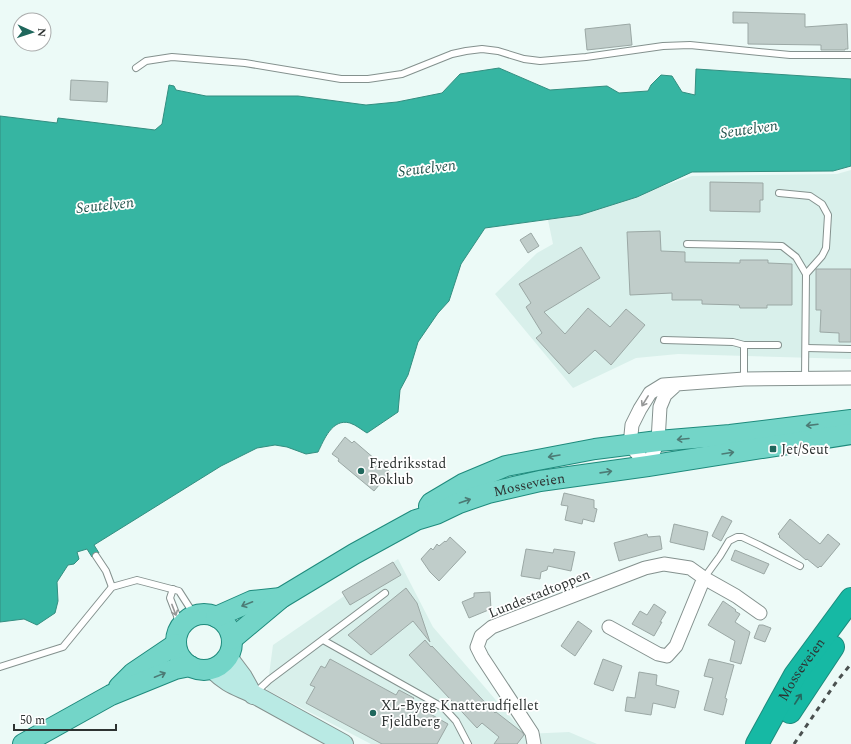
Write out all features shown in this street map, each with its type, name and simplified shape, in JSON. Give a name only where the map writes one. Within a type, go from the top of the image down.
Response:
[{"type":"highway","name":"Mosseveien","points":[[757,744],[795,675],[851,599]]},
{"type":"highway","name":"Mosseveien","points":[[770,744],[851,622]]},
{"type":"main road","name":"Mosseveien","points":[[416,520],[431,503],[463,484],[506,466],[595,449],[730,435],[851,420]]},
{"type":"main road","name":"Mosseveien","points":[[230,648],[281,598],[354,554],[416,520],[436,514],[459,503],[488,493],[518,485],[851,434]]},
{"type":"main road","name":"Mosseveien","points":[[216,617],[252,601],[281,598]]},
{"type":"main road","points":[[111,695],[133,672],[178,637],[186,621],[196,616],[206,614],[216,617],[224,622],[229,630],[230,648],[221,664],[212,669],[201,670],[190,666],[183,661],[178,653],[178,637]]},
{"type":"main road","points":[[23,744],[111,695],[176,669],[190,666]]},
{"type":"street","points":[[677,384],[665,395],[660,407],[658,442],[648,466],[630,445],[632,425],[650,393],[663,385],[744,378],[851,378]]},
{"type":"street","name":"Lundestadtoppen","points":[[534,744],[532,733],[477,647],[481,636],[492,627],[645,568],[664,564],[690,568],[704,578],[736,596],[760,613]]},
{"type":"street","points":[[608,627],[658,654],[667,656],[676,646],[704,578]]},
{"type":"street","points":[[230,648],[243,677],[254,694]]},
{"type":"street","points":[[212,669],[232,686],[254,694],[344,744]]},
{"type":"lane","points":[[136,68],[146,61],[172,57],[245,63],[341,79],[368,79],[402,74],[452,54],[482,49],[498,51],[524,59],[540,61],[586,58],[663,46],[690,45],[790,55],[851,55]]},
{"type":"lane","points":[[779,192],[810,196],[822,204],[828,215],[826,248],[822,256],[806,274]]},
{"type":"lane","points":[[687,244],[782,246],[796,257],[806,274],[806,378]]},
{"type":"lane","points":[[664,340],[732,342],[744,345],[778,345]]},
{"type":"lane","points":[[744,345],[744,378]]},
{"type":"lane","points":[[806,348],[851,349]]},
{"type":"lane","points":[[704,578],[729,541],[737,536],[759,545],[800,566]]},
{"type":"lane","points":[[96,556],[106,571],[112,587]]},
{"type":"lane","points":[[0,667],[63,647],[112,587],[137,580],[173,589],[179,592],[196,616]]},
{"type":"lane","points":[[173,589],[170,598],[177,616],[178,637]]},
{"type":"lane","points":[[254,694],[269,680],[385,593]]},
{"type":"lane","points":[[323,640],[444,708],[456,721],[468,744]]},
{"type":"shaded area","points":[[851,170],[851,359],[678,354],[636,358],[573,388],[495,294],[537,253],[553,244],[548,220],[580,215],[692,176],[837,174]]},
{"type":"shaded area","points":[[398,559],[433,627],[525,734],[569,732],[597,744],[371,744],[267,690],[273,645]]},
{"type":"water","name":"Seutelven","points":[[499,68],[550,90],[607,86],[619,93],[648,91],[651,85],[661,75],[672,76],[682,92],[695,95],[696,69],[851,79],[851,166],[833,171],[692,172],[637,197],[580,215],[485,228],[461,264],[449,301],[438,313],[418,342],[408,375],[400,390],[398,412],[367,433],[350,423],[344,422],[338,424],[330,431],[318,452],[306,454],[287,447],[275,445],[257,448],[221,466],[94,545],[99,553],[92,557],[87,549],[77,552],[79,559],[74,564],[68,565],[57,582],[58,601],[55,613],[37,625],[24,619],[0,622],[0,116],[57,123],[58,118],[155,130],[162,124],[169,85],[174,86],[176,90],[206,96],[298,96],[366,105],[397,102],[442,93],[460,74]]},
{"type":"building","points":[[733,12],[805,14],[805,27],[847,24],[848,49],[821,50],[821,45],[748,44],[748,23],[733,23]]},
{"type":"building","points":[[630,24],[632,45],[587,50],[585,29]]},
{"type":"building","points":[[71,80],[108,82],[107,102],[70,100]]},
{"type":"building","points":[[710,182],[763,183],[763,200],[760,200],[760,212],[710,211]]},
{"type":"building","points":[[660,231],[661,251],[685,252],[685,262],[740,263],[740,260],[768,260],[768,263],[792,264],[792,305],[767,305],[767,308],[740,308],[739,305],[702,304],[702,300],[672,300],[672,293],[630,295],[627,232]]},
{"type":"building","points":[[531,233],[539,246],[528,253],[520,240]]},
{"type":"building","points":[[581,247],[600,278],[544,312],[565,334],[588,308],[610,327],[626,309],[645,325],[611,365],[595,350],[569,374],[536,338],[542,333],[526,307],[531,303],[519,284]]},
{"type":"building","points":[[816,269],[851,269],[851,342],[839,342],[839,333],[820,332],[821,310],[816,310]]},
{"type":"building","points":[[345,437],[352,443],[354,441],[390,472],[374,491],[338,461],[339,459],[332,454]]},
{"type":"building","points":[[564,493],[594,500],[594,508],[597,509],[594,522],[583,519],[582,524],[565,520],[568,506],[561,505]]},
{"type":"building","points":[[722,516],[732,521],[721,541],[712,536]]},
{"type":"building","points":[[790,519],[820,544],[828,534],[840,544],[821,567],[820,566],[818,568],[807,559],[806,560],[779,537],[780,536],[778,534]]},
{"type":"building","points":[[674,524],[708,532],[704,550],[670,542]]},
{"type":"building","points":[[647,534],[648,537],[660,536],[662,549],[619,561],[614,543]]},
{"type":"building","points":[[450,537],[466,552],[439,581],[430,572],[421,559],[431,548],[433,550],[437,544],[439,546],[445,541],[446,542]]},
{"type":"building","points":[[526,549],[553,553],[554,549],[575,552],[571,571],[548,566],[547,570],[541,572],[540,579],[521,576]]},
{"type":"building","points":[[735,550],[769,564],[764,574],[731,560]]},
{"type":"building","points":[[393,562],[401,575],[350,605],[342,592]]},
{"type":"building","points":[[406,588],[417,603],[430,642],[413,621],[371,655],[348,635]]},
{"type":"building","points":[[490,592],[491,609],[469,618],[462,602],[474,597],[474,593]]},
{"type":"building","points":[[723,601],[740,614],[735,622],[750,632],[741,664],[730,661],[735,641],[708,625]]},
{"type":"building","points":[[654,604],[666,612],[654,636],[632,624],[640,611],[647,615]]},
{"type":"building","points":[[578,621],[592,631],[575,656],[561,646]]},
{"type":"building","points":[[759,625],[771,628],[765,642],[754,638]]},
{"type":"building","points":[[425,640],[495,713],[496,712],[523,733],[524,735],[517,744],[494,744],[499,737],[482,723],[477,728],[409,655]]},
{"type":"building","points":[[330,659],[396,695],[399,690],[414,698],[411,703],[448,724],[437,744],[382,744],[306,703],[315,687],[310,685],[321,666],[325,668]]},
{"type":"building","points":[[603,659],[622,666],[613,691],[594,684]]},
{"type":"building","points":[[709,659],[734,665],[725,698],[727,699],[723,715],[704,710],[713,678],[704,676]]},
{"type":"building","points":[[639,672],[657,675],[656,685],[679,691],[675,708],[653,703],[651,715],[625,711],[627,697],[635,698]]},
{"type":"railway","points":[[794,744],[837,681],[851,664]]},
{"type":"place","name":"Jet/Seut","points":[[773,449]]},
{"type":"place","name":"Fredriksstad Roklub","points":[[361,471]]},
{"type":"place","name":"XL-Bygg Knatterudfjellet Fjeldberg","points":[[373,713]]}]
